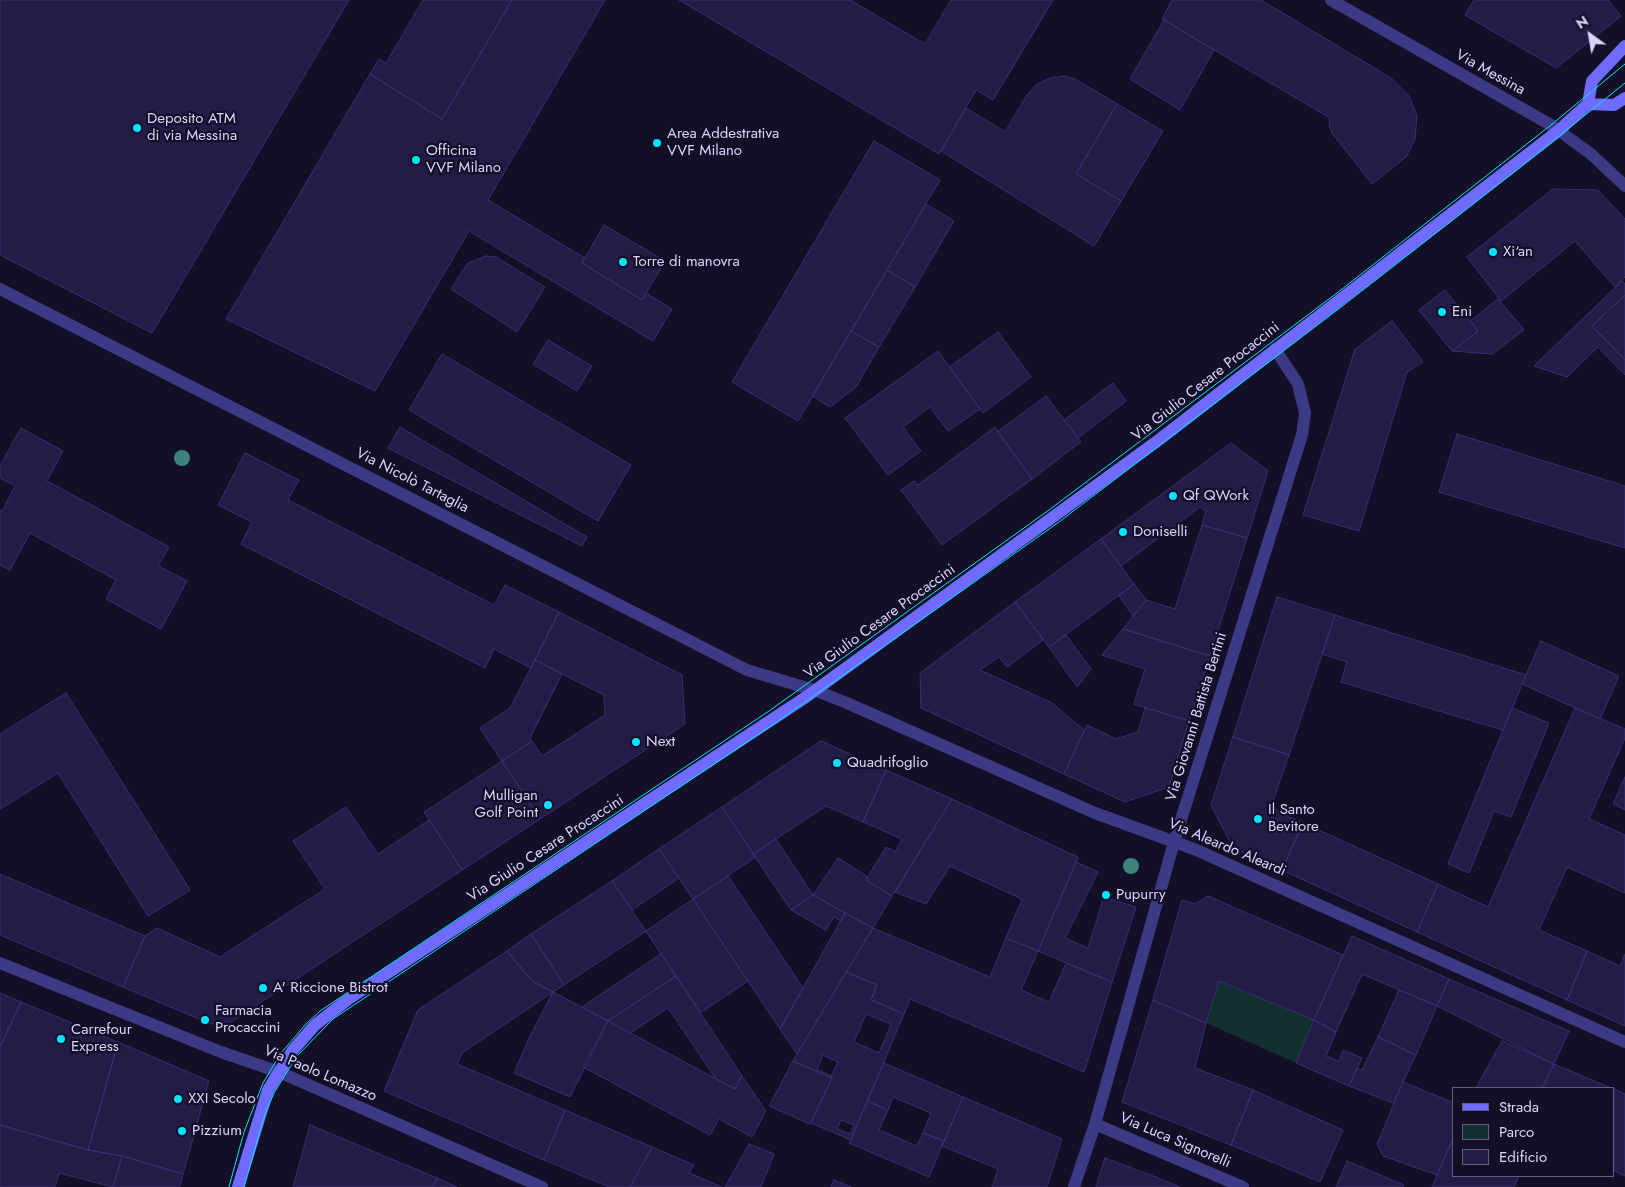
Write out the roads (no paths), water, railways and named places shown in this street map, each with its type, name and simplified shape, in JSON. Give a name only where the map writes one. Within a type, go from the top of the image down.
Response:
[{"type":"street","name":"Via Messina","points":[[1331,0],[1558,131],[1591,154],[1625,186]]},
{"type":"street","points":[[1625,46],[1592,81],[1588,104],[1614,104],[1625,98]]},
{"type":"street","name":"Via Giulio Cesare Procaccini","points":[[238,1187],[268,1090],[292,1050],[315,1025],[340,1005],[798,703],[1160,439],[1558,131],[1588,104]]},
{"type":"street","name":"Via Nicolò Tartaglia","points":[[0,289],[747,670],[814,690]]},
{"type":"street","name":"Via Giovanni Battista Bertini","points":[[1074,1187],[1094,1124],[1174,842],[1302,435],[1305,413],[1298,384],[1275,349]]},
{"type":"street","name":"Via Aleardo Aleardi","points":[[814,690],[1095,813],[1194,849],[1625,1042]]},
{"type":"street","name":"Via Paolo Lomazzo","points":[[0,963],[221,1052],[278,1072],[542,1187]]},
{"type":"street","name":"Via Luca Signorelli","points":[[1094,1124],[1243,1187]]},
{"type":"tram line","points":[[229,1187],[244,1132],[263,1083],[281,1053],[320,1011],[769,711],[1049,510],[1337,293],[1551,125],[1625,64]]},
{"type":"tram line","points":[[244,1187],[265,1114],[274,1093],[297,1056],[333,1019],[777,722],[1059,522],[1345,304],[1625,83]]},
{"type":"place","name":"Deposito ATM di via Messina","points":[[137,128]]},
{"type":"place","name":"Area Addestrativa VVF Milano","points":[[657,143]]},
{"type":"place","name":"Officina VVF Milano","points":[[416,160]]},
{"type":"place","name":"Xi‘an","points":[[1493,252]]},
{"type":"place","name":"Torre di manovra","points":[[623,262]]},
{"type":"place","name":"Eni","points":[[1442,312]]},
{"type":"place","name":"Qf QWork","points":[[1173,496]]},
{"type":"place","name":"Doniselli","points":[[1123,532]]},
{"type":"place","name":"Next","points":[[636,742]]},
{"type":"place","name":"Quadrifoglio","points":[[837,763]]},
{"type":"place","name":"Mulligan Golf Point","points":[[548,805]]},
{"type":"place","name":"Il Santo Bevitore","points":[[1258,819]]},
{"type":"place","name":"Pupurry","points":[[1106,895]]},
{"type":"place","name":"A' Riccione Bistrot","points":[[263,988]]},
{"type":"place","name":"Farmacia Procaccini","points":[[205,1020]]},
{"type":"place","name":"Carrefour Express","points":[[61,1039]]},
{"type":"place","name":"XXI Secolo","points":[[178,1099]]},
{"type":"place","name":"Pizzium","points":[[182,1131]]}]
